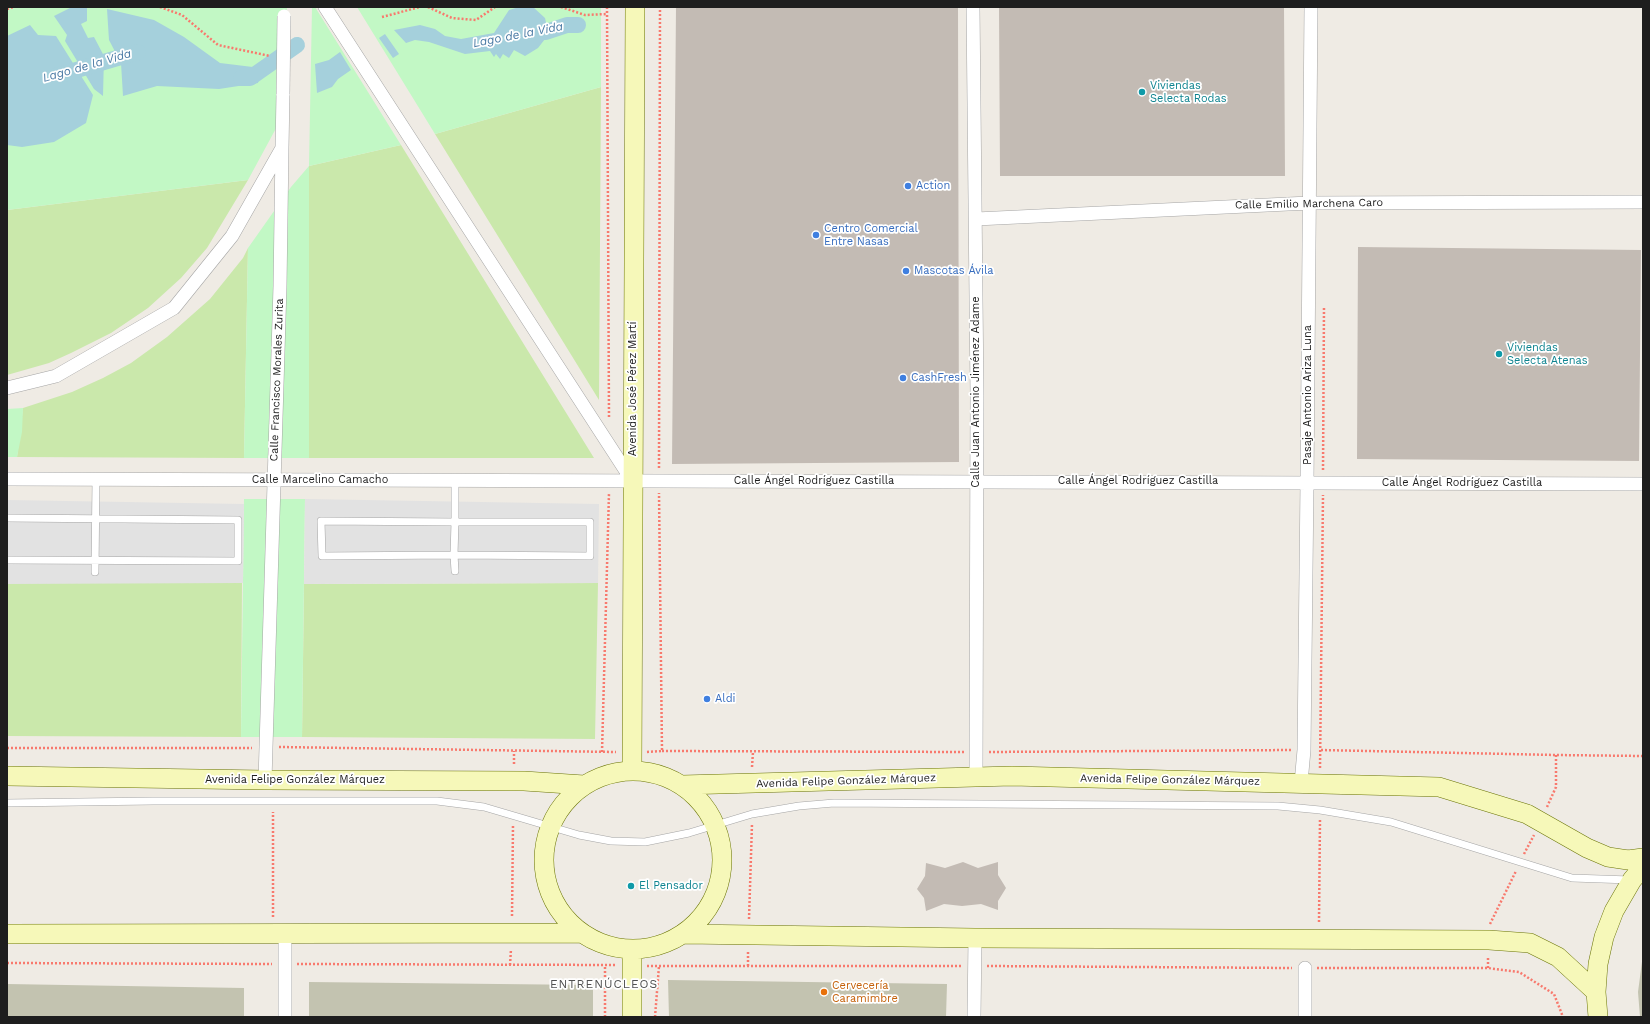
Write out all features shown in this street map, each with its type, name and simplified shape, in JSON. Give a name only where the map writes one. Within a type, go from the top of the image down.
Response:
[{"type":"main road","name":"Avenida José Pérez Martí","points":[[632,770],[635,7]]},
{"type":"main road","points":[[632,770],[658,774],[682,785],[703,805],[714,825],[722,859],[718,888],[704,914],[684,934],[664,945],[632,958],[599,944],[580,933],[560,912],[547,886],[543,858],[550,825],[553,817],[562,804],[584,785],[606,774],[632,770]]},
{"type":"main road","name":"Avenida Felipe González Márquez","points":[[7,776],[265,780],[514,781],[584,785]]},
{"type":"main road","name":"Avenida Felipe González Márquez","points":[[682,785],[1012,776],[1439,787],[1526,814],[1587,848],[1608,857],[1628,860],[1643,858]]},
{"type":"main road","points":[[1598,1017],[1596,992],[1598,964],[1604,937],[1614,911],[1637,873]]},
{"type":"main road","points":[[7,934],[580,933]]},
{"type":"main road","points":[[684,934],[975,938],[1489,940],[1530,943],[1558,957],[1596,992]]},
{"type":"main road","points":[[632,958],[632,1017]]},
{"type":"street","points":[[325,7],[633,482]]},
{"type":"street","name":"Calle Juan Antonio Jiménez Adame","points":[[973,7],[977,387],[976,776]]},
{"type":"street","name":"Pasaje Antonio Ariza Luna","points":[[1301,783],[1304,750],[1311,7]]},
{"type":"street","name":"Calle Francisco Morales Zurita","points":[[265,780],[274,480],[284,12]]},
{"type":"street","name":"Calle Francisco Morales Zurita","points":[[7,388],[56,376],[174,308],[232,236],[282,148]]},
{"type":"street","name":"Calle Emilio Marchena Caro","points":[[976,219],[1310,203],[1643,202]]},
{"type":"street","name":"Calle Marcelino Camacho","points":[[7,479],[633,482]]},
{"type":"street","name":"Calle Ángel Rodríguez Castilla","points":[[633,482],[976,480],[1643,484]]},
{"type":"street","points":[[279,933],[279,964],[285,1017]]},
{"type":"street","points":[[974,1017],[975,938]]},
{"type":"street","points":[[1305,968],[1305,1017]]},
{"type":"lane","points":[[95,572],[96,479]]},
{"type":"lane","points":[[454,571],[456,481]]},
{"type":"lane","points":[[7,518],[238,520],[238,561],[7,560]]},
{"type":"lane","points":[[321,520],[590,522],[590,556],[454,555],[322,556],[321,520]]},
{"type":"lane","points":[[7,803],[438,801],[484,807],[550,825],[579,835],[611,841],[645,842],[689,833],[752,814],[799,806],[834,803],[1278,806],[1320,810],[1391,822],[1572,878],[1637,873]]},
{"type":"path","points":[[7,9],[14,7]]},
{"type":"path","points":[[160,7],[182,15],[218,45],[276,57]]},
{"type":"path","points":[[382,17],[420,7]]},
{"type":"path","points":[[428,7],[452,18],[476,20],[495,7]]},
{"type":"path","points":[[561,7],[585,15],[607,14]]},
{"type":"path","points":[[607,7],[610,266],[609,443]]},
{"type":"path","points":[[660,7],[658,482],[662,751]]},
{"type":"path","points":[[1320,783],[1324,304]]},
{"type":"path","points":[[602,752],[609,482]]},
{"type":"path","points":[[7,748],[266,748],[602,752],[1321,750],[1643,756]]},
{"type":"path","points":[[514,751],[514,781]]},
{"type":"path","points":[[752,784],[753,752]]},
{"type":"path","points":[[1545,811],[1556,787],[1556,755]]},
{"type":"path","points":[[272,972],[279,964],[273,801]]},
{"type":"path","points":[[1319,928],[1320,810]]},
{"type":"path","points":[[748,966],[752,814]]},
{"type":"path","points":[[510,965],[512,933],[513,815]]},
{"type":"path","points":[[1526,851],[1535,832]]},
{"type":"path","points":[[1489,927],[1518,866]]},
{"type":"path","points":[[1488,968],[1489,951]]},
{"type":"path","points":[[7,962],[605,966],[632,958],[659,966],[1488,968],[1519,972],[1554,994],[1563,1017]]},
{"type":"path","points":[[605,966],[605,1017]]},
{"type":"path","points":[[655,1017],[659,966]]},
{"type":"shaded area","points":[[305,499],[599,504],[598,583],[304,584]]},
{"type":"shaded area","points":[[7,500],[244,504],[243,583],[7,584]]},
{"type":"shaded area","points":[[1643,954],[1643,1017],[1640,1017],[1638,992]]},
{"type":"shaded area","points":[[668,980],[947,984],[946,1017],[669,1017]]},
{"type":"shaded area","points":[[309,982],[593,985],[593,1017],[309,1017]]},
{"type":"shaded area","points":[[7,984],[244,988],[244,1017],[7,1017]]},
{"type":"green space","points":[[7,7],[287,7],[280,121],[248,180],[7,210]]},
{"type":"green space","points":[[312,7],[315,7],[401,145],[309,166]]},
{"type":"green space","points":[[357,7],[601,7],[601,87],[435,134]]},
{"type":"green space","points":[[601,87],[599,400],[435,134]]},
{"type":"green space","points":[[401,145],[594,458],[309,458],[309,166]]},
{"type":"green space","points":[[309,166],[309,458],[244,458],[248,248],[291,187]]},
{"type":"green space","points":[[248,180],[207,248],[181,278],[148,308],[111,333],[71,353],[49,363],[7,375],[7,210]]},
{"type":"green space","points":[[248,248],[244,458],[17,457],[23,408],[72,392],[131,363],[167,337],[210,299],[243,258]]},
{"type":"green space","points":[[23,408],[22,432],[17,457],[7,457],[7,409]]},
{"type":"green space","points":[[244,499],[305,499],[302,737],[241,737]]},
{"type":"green space","points":[[7,581],[242,583],[241,737],[7,736]]},
{"type":"green space","points":[[598,583],[595,739],[302,737],[304,584]]},
{"type":"water","points":[[519,7],[533,7],[545,18],[547,27],[545,39],[538,48],[525,56],[514,50],[509,58],[503,54],[500,59],[496,54],[494,57],[490,51],[465,54],[429,42],[415,40],[406,43],[394,30],[420,25],[435,29],[445,36],[461,39],[494,33],[509,10]]},
{"type":"water","points":[[70,8],[87,8],[87,21],[81,24],[88,38],[94,37],[104,56],[103,96],[94,89],[65,41],[67,35],[54,16]]},
{"type":"water","points":[[107,9],[154,20],[184,37],[220,63],[261,68],[258,83],[219,89],[157,86],[123,96],[121,63],[109,40]]},
{"type":"water","points":[[30,25],[38,35],[56,36],[93,95],[86,123],[54,142],[22,147],[7,145],[7,36]]},
{"type":"water","points":[[385,34],[399,54],[393,58],[379,38]]},
{"type":"water","points":[[340,52],[351,70],[338,79],[332,87],[317,93],[315,64],[329,60]]},
{"type":"building","name":"Centro Comercial Entre Nasas","points":[[676,7],[958,7],[959,462],[672,464]]},
{"type":"building","name":"Viviendas Selecta Rodas","points":[[999,7],[1284,7],[1285,176],[1000,176]]},
{"type":"building","name":"Viviendas Selecta Atenas","points":[[1358,247],[1641,250],[1639,461],[1357,459]]},
{"type":"building","points":[[963,862],[978,868],[998,862],[998,875],[1006,888],[998,901],[998,910],[981,904],[962,906],[944,904],[926,911],[924,898],[917,889],[925,876],[926,863],[945,868]]},
{"type":"waterway","name":"Lago de la Vida","points":[[524,32],[546,32],[567,25],[578,25]]},
{"type":"waterway","name":"Lago de la Vida","points":[[241,78],[250,78],[297,45]]},
{"type":"waterway","name":"Lago de la Vida","points":[[56,76],[138,52]]},
{"type":"place","name":"Viviendas Selecta Rodas","points":[[1142,92]]},
{"type":"place","name":"Action","points":[[908,186]]},
{"type":"place","name":"Centro Comercial Entre Nasas","points":[[816,235]]},
{"type":"place","name":"Mascotas Ávila","points":[[906,271]]},
{"type":"place","name":"Viviendas Selecta Atenas","points":[[1499,354]]},
{"type":"place","name":"CashFresh","points":[[903,378]]},
{"type":"place","name":"Aldi","points":[[707,699]]},
{"type":"place","name":"El Pensador","points":[[631,886]]},
{"type":"place","name":"Cervecería Caramimbre","points":[[824,992]]},
{"type":"district","name":"ENTRENÚCLEOS","points":[[604,984]]}]
